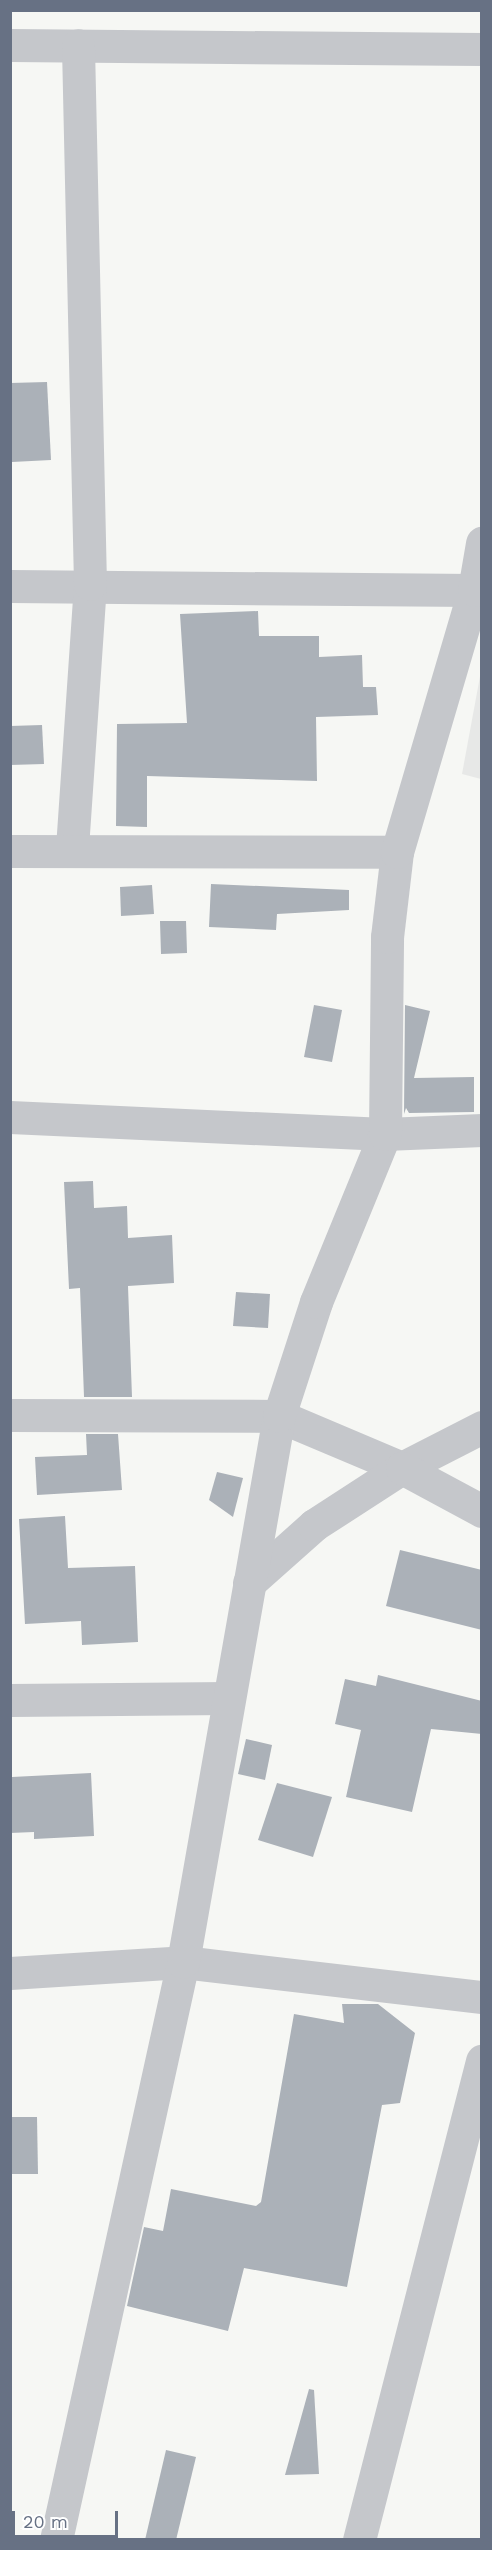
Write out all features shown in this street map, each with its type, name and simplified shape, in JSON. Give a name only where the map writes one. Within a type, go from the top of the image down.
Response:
[{"type":"street","points":[[10,45],[482,50]]},
{"type":"street","points":[[72,848],[90,585],[78,45]]},
{"type":"street","points":[[56,2540],[183,1962],[279,1416],[316,1302],[385,1134],[387,937],[397,852],[474,590],[482,543]]},
{"type":"street","points":[[10,586],[474,590]]},
{"type":"street","points":[[10,851],[72,848],[397,852]]},
{"type":"street","points":[[10,1117],[385,1134],[482,1130]]},
{"type":"street","points":[[10,1415],[279,1416],[402,1468],[482,1511]]},
{"type":"street","points":[[249,1583],[314,1525],[402,1468],[482,1427]]},
{"type":"street","points":[[10,1700],[228,1698]]},
{"type":"street","points":[[10,1973],[183,1962],[482,1997]]},
{"type":"street","points":[[359,2540],[482,2061]]},
{"type":"shaded area","points":[[481,671],[482,779],[462,774]]},
{"type":"building","points":[[47,382],[51,460],[12,462],[10,383]]},
{"type":"building","points":[[258,611],[259,636],[319,636],[319,657],[362,655],[363,687],[376,687],[378,715],[316,717],[317,781],[147,776],[147,827],[116,826],[117,724],[187,723],[180,614]]},
{"type":"building","points":[[42,725],[44,764],[10,765],[10,726]]},
{"type":"building","points":[[211,884],[349,890],[349,910],[277,914],[276,930],[209,927]]},
{"type":"building","points":[[152,885],[154,914],[121,916],[120,887]]},
{"type":"building","points":[[160,921],[186,921],[187,953],[161,954]]},
{"type":"building","points":[[314,1005],[342,1010],[332,1062],[304,1057]]},
{"type":"building","points":[[405,1005],[430,1011],[414,1078],[474,1077],[474,1112],[409,1113],[406,1108],[404,1114]]},
{"type":"building","points":[[93,1181],[94,1208],[127,1206],[128,1238],[172,1235],[174,1283],[128,1286],[132,1397],[84,1397],[80,1288],[69,1289],[64,1182]]},
{"type":"building","points":[[236,1292],[270,1294],[268,1328],[233,1326]]},
{"type":"building","points":[[86,1434],[118,1434],[122,1490],[37,1495],[35,1457],[87,1455]]},
{"type":"building","points":[[217,1472],[243,1478],[233,1517],[209,1500]]},
{"type":"building","points":[[65,1516],[68,1568],[135,1566],[138,1642],[82,1645],[81,1621],[25,1624],[19,1519]]},
{"type":"building","points":[[400,1550],[482,1570],[482,1630],[386,1606]]},
{"type":"building","points":[[378,1675],[482,1701],[482,1734],[431,1729],[412,1812],[346,1797],[361,1730],[335,1724],[345,1679],[376,1686]]},
{"type":"building","points":[[246,1739],[272,1745],[265,1780],[238,1774]]},
{"type":"building","points":[[91,1773],[94,1836],[34,1839],[34,1832],[10,1833],[12,1777]]},
{"type":"building","points":[[277,1783],[332,1797],[313,1857],[258,1840]]},
{"type":"building","points":[[342,2004],[378,2004],[415,2033],[400,2103],[382,2105],[347,2287],[244,2268],[228,2331],[127,2306],[144,2227],[163,2231],[171,2189],[256,2206],[261,2202],[294,2014],[344,2023]]},
{"type":"building","points":[[10,2117],[37,2117],[38,2174],[10,2174]]},
{"type":"building","points":[[309,2389],[314,2390],[319,2474],[285,2475]]},
{"type":"building","points":[[166,2450],[196,2457],[176,2540],[145,2540]]}]
